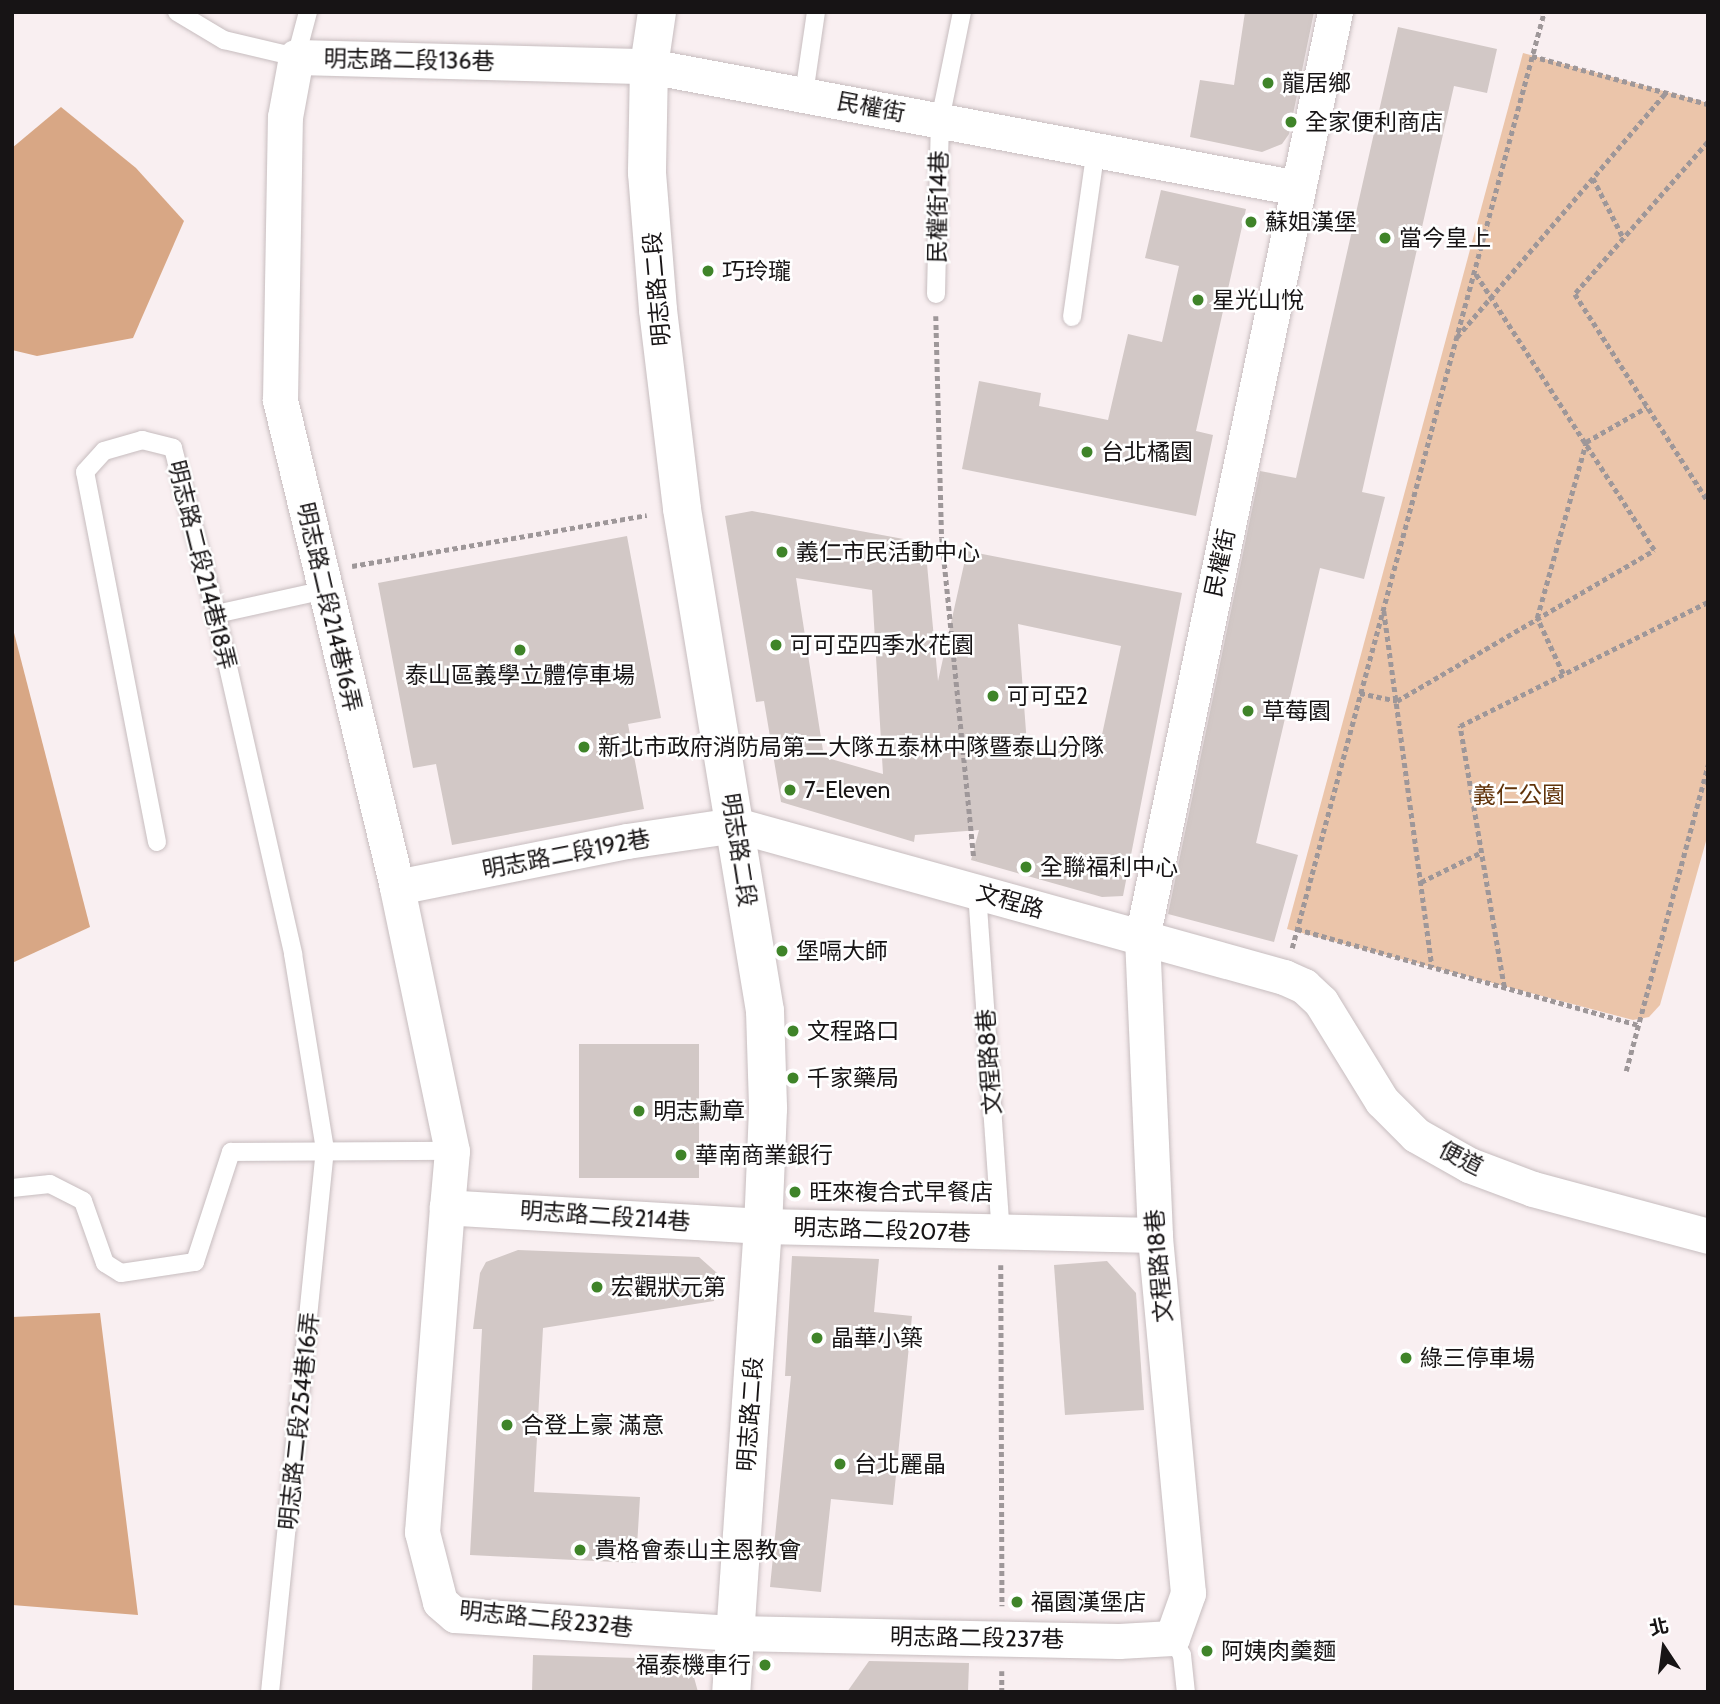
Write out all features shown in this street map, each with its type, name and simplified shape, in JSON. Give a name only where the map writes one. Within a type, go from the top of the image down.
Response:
[{"type":"main road","name":"明志路二段","points":[[657,12],[649,66],[647,173],[682,509],[765,1011],[768,1109],[763,1226],[731,1692]]},
{"type":"street","name":"民權街","points":[[1142,937],[1335,12]]},
{"type":"street","name":"明志路二段136巷","points":[[296,57],[649,66]]},
{"type":"street","name":"明志路二段214巷16弄","points":[[296,57],[285,117],[280,400],[397,887],[452,1150]]},
{"type":"street","name":"民權街","points":[[649,66],[1298,188]]},
{"type":"street","name":"文程路","points":[[736,825],[1284,977]]},
{"type":"street","name":"明志路二段192巷","points":[[397,887],[627,841],[736,825]]},
{"type":"street","name":"文程路18巷","points":[[1142,937],[1155,1235],[1188,1593],[1171,1638]]},
{"type":"street","name":"便道","points":[[1284,977],[1304,986],[1321,1002],[1382,1101],[1416,1135],[1469,1165],[1533,1189],[1708,1236]]},
{"type":"street","points":[[447,1207],[452,1150]]},
{"type":"street","name":"明志路二段214巷","points":[[447,1207],[763,1226]]},
{"type":"street","name":"明志路二段232巷","points":[[447,1207],[422,1532],[432,1582],[447,1608],[455,1615],[735,1633]]},
{"type":"street","name":"明志路二段207巷","points":[[763,1226],[1155,1235]]},
{"type":"street","name":"明志路二段237巷","points":[[735,1633],[1002,1639],[1171,1638]]},
{"type":"lane","name":"明志路二段136巷","points":[[177,12],[224,40],[296,57]]},
{"type":"lane","points":[[296,57],[307,12]]},
{"type":"lane","points":[[804,94],[816,12]]},
{"type":"lane","name":"民權街14巷","points":[[936,294],[940,120],[962,12]]},
{"type":"lane","points":[[1072,317],[1096,149]]},
{"type":"lane","name":"明志路二段214巷18弄","points":[[157,842],[85,472],[104,451],[142,440],[173,447],[216,614],[293,954],[325,1150]]},
{"type":"lane","points":[[216,614],[323,580]]},
{"type":"lane","name":"文程路8巷","points":[[977,892],[1001,1233]]},
{"type":"lane","name":"明志路二段254巷16弄","points":[[270,1692],[325,1150]]},
{"type":"lane","points":[[12,1188],[50,1184],[83,1201],[105,1263],[121,1273],[195,1262],[231,1152],[452,1150]]},
{"type":"lane","points":[[1171,1638],[1182,1656],[1186,1692]]},
{"type":"path","points":[[1284,977],[1544,12]]},
{"type":"path","points":[[1532,56],[1708,104]]},
{"type":"path","points":[[1456,338],[1666,92]]},
{"type":"path","points":[[1708,142],[1575,294],[1708,501]]},
{"type":"path","points":[[1592,178],[1624,239]]},
{"type":"path","points":[[1360,693],[1397,701],[1654,550],[1474,272]]},
{"type":"path","points":[[936,294],[942,538],[977,892]]},
{"type":"path","points":[[1563,674],[1537,618],[1586,442],[1647,407]]},
{"type":"path","points":[[323,580],[682,509]]},
{"type":"path","points":[[1504,987],[1460,726],[1708,602]]},
{"type":"path","points":[[1384,606],[1432,967]]},
{"type":"path","points":[[1626,1072],[1708,764]]},
{"type":"path","points":[[1421,882],[1480,853]]},
{"type":"path","points":[[1297,929],[1639,1025]]},
{"type":"path","points":[[1001,1233],[1002,1692]]},
{"type":"green space","name":"義仁公園","points":[[1523,53],[1708,103],[1708,834],[1660,1005],[1649,1017],[1633,1020],[1287,929]]},
{"type":"shaded area","points":[[61,107],[136,168],[184,221],[133,338],[37,356],[12,350],[12,148]]},
{"type":"shaded area","points":[[12,625],[90,927],[12,963]]},
{"type":"shaded area","points":[[100,1313],[138,1615],[12,1605],[12,1317]]},
{"type":"building","name":"龍居鄉","points":[[1245,12],[1314,12],[1289,134],[1282,144],[1262,152],[1190,137],[1200,80],[1234,85]]},
{"type":"building","points":[[1398,27],[1497,49],[1487,93],[1454,86],[1362,492],[1385,497],[1364,579],[1320,568],[1256,843],[1298,855],[1274,942],[1168,914],[1260,471],[1296,478]]},
{"type":"building","points":[[1161,190],[1246,209],[1196,431],[1213,435],[1196,516],[962,469],[979,381],[1041,393],[1039,406],[1108,420],[1128,334],[1162,342],[1179,266],[1145,258]]},
{"type":"building","points":[[752,511],[925,543],[938,681],[967,551],[1182,593],[1123,896],[1102,897],[971,860],[979,830],[915,835],[914,842],[781,802],[764,701],[756,702],[725,516]],"holes":[[[796,578],[872,590],[883,774],[824,757]],[[1018,624],[1121,646],[1097,758],[1027,745]]]},
{"type":"building","name":"泰山區義學立體停車場","points":[[627,536],[661,718],[628,724],[644,809],[452,845],[436,764],[413,768],[378,583]]},
{"type":"building","name":"明志勳章","points":[[579,1044],[699,1044],[699,1178],[579,1178]]},
{"type":"building","points":[[518,1250],[699,1257],[717,1273],[714,1301],[543,1328],[534,1492],[640,1497],[636,1563],[470,1555],[482,1329],[473,1329],[480,1273],[486,1262]]},
{"type":"building","name":"台北麗晶","points":[[792,1256],[879,1259],[874,1312],[912,1316],[893,1505],[831,1499],[821,1592],[770,1587],[791,1376],[785,1376]]},
{"type":"building","points":[[1107,1261],[1136,1293],[1144,1410],[1065,1415],[1054,1265]]},
{"type":"building","points":[[533,1655],[671,1659],[692,1670],[698,1692],[532,1692]]},
{"type":"building","points":[[869,1661],[969,1663],[968,1692],[847,1692]]},
{"type":"place","name":"龍居鄉","points":[[1268,83]]},
{"type":"place","name":"全家便利商店","points":[[1291,122]]},
{"type":"place","name":"蘇姐漢堡","points":[[1251,222]]},
{"type":"place","name":"當今皇上","points":[[1385,238]]},
{"type":"place","name":"巧玲瓏","points":[[708,271]]},
{"type":"place","name":"星光山悅","points":[[1198,300]]},
{"type":"place","name":"台北橘園","points":[[1087,452]]},
{"type":"place","name":"義仁市民活動中心","points":[[782,552]]},
{"type":"place","name":"可可亞四季水花園","points":[[776,645]]},
{"type":"place","name":"泰山區義學立體停車場","points":[[520,650]]},
{"type":"place","name":"可可亞2","points":[[993,696]]},
{"type":"place","name":"草莓園","points":[[1248,711]]},
{"type":"place","name":"新北市政府消防局第二大隊五泰林中隊暨泰山分隊","points":[[584,747]]},
{"type":"place","name":"7-Eleven","points":[[790,790]]},
{"type":"place","name":"全聯福利中心","points":[[1026,867]]},
{"type":"place","name":"堡嗝大師","points":[[782,951]]},
{"type":"place","name":"文程路口","points":[[793,1031]]},
{"type":"place","name":"千家藥局","points":[[793,1078]]},
{"type":"place","name":"明志勳章","points":[[639,1111]]},
{"type":"place","name":"華南商業銀行","points":[[681,1155]]},
{"type":"place","name":"旺來複合式早餐店","points":[[795,1192]]},
{"type":"place","name":"宏觀狀元第","points":[[597,1287]]},
{"type":"place","name":"晶華小築","points":[[817,1338]]},
{"type":"place","name":"綠三停車場","points":[[1406,1358]]},
{"type":"place","name":"合登上豪 滿意","points":[[507,1425]]},
{"type":"place","name":"台北麗晶","points":[[840,1464]]},
{"type":"place","name":"貴格會泰山主恩教會","points":[[580,1550]]},
{"type":"place","name":"福園漢堡店","points":[[1017,1602]]},
{"type":"place","name":"阿姨肉羹麵","points":[[1207,1651]]},
{"type":"place","name":"福泰機車行","points":[[765,1665]]}]
